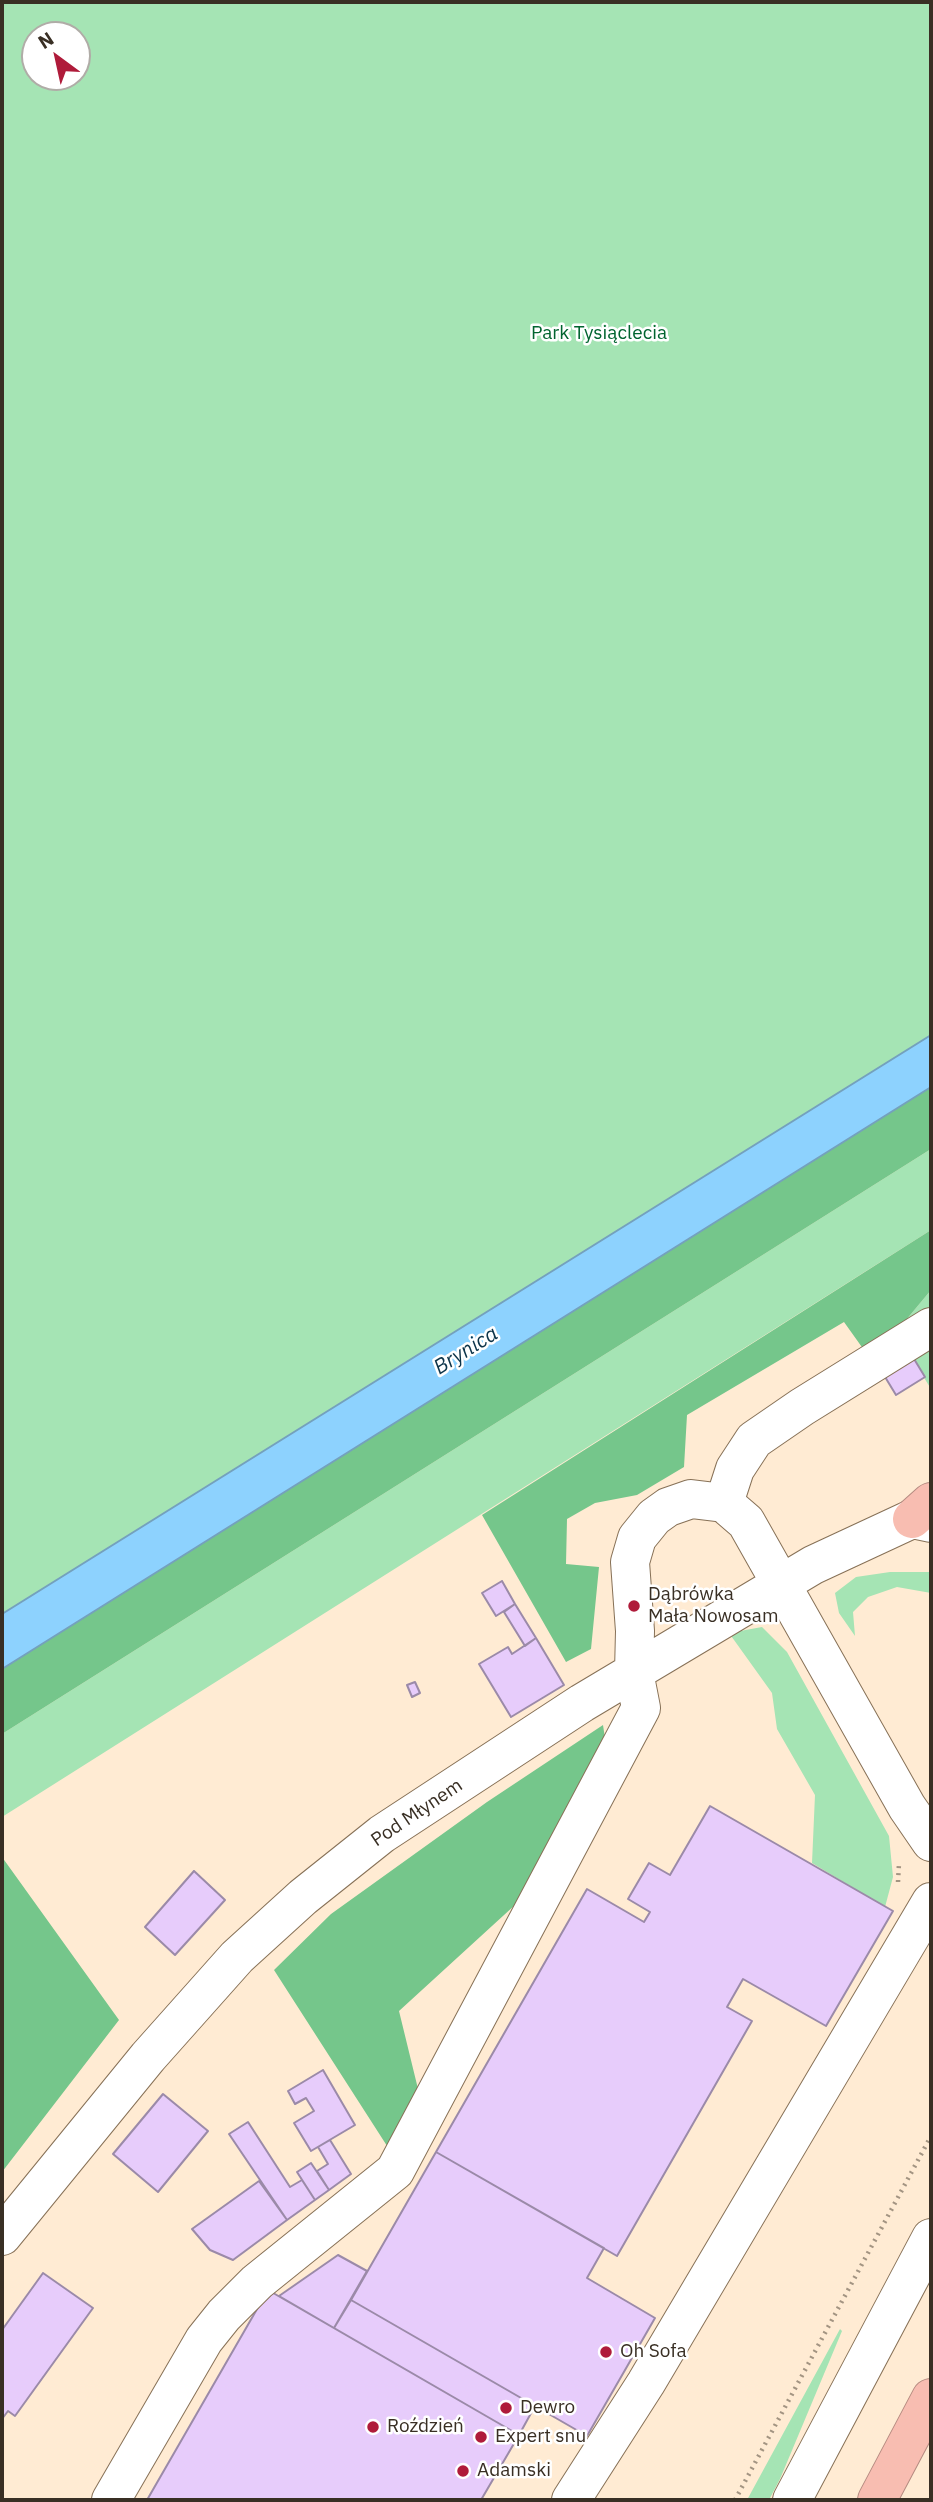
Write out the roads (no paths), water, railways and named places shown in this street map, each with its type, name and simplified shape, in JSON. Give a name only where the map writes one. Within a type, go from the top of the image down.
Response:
[{"type":"highway","points":[[877,2500],[931,2398]]},
{"type":"street","points":[[724,1503],[736,1469],[754,1440],[802,1406],[931,1327]]},
{"type":"street","points":[[111,2500],[204,2340],[224,2315],[257,2282],[395,2171],[641,1708],[634,1672],[635,1631],[630,1562],[637,1538],[654,1517],[668,1507],[691,1499],[724,1503],[746,1522],[907,1807],[931,1842]]},
{"type":"street","name":"Pod Młynem","points":[[2,2236],[148,2057],[237,1957],[303,1897],[382,1834],[571,1710],[813,1565],[925,1514]]},
{"type":"street","points":[[571,2500],[646,2383],[931,1902]]},
{"type":"street","points":[[792,2500],[931,2238]]},
{"type":"water","name":"Brynica","points":[[931,1035],[931,1087],[2,1669],[2,1614]]},
{"type":"place","name":"Dąbrówka Mała Nowosam","points":[[634,1606]]},
{"type":"place","name":"Oh Sofa","points":[[606,2352]]},
{"type":"place","name":"Dewro","points":[[506,2408]]},
{"type":"place","name":"Roździeń","points":[[373,2427]]},
{"type":"place","name":"Expert snu","points":[[481,2437]]},
{"type":"place","name":"Adamski","points":[[463,2471]]},
{"type":"park label","name":"Park Tysiąclecia","points":[[599,334]]}]
